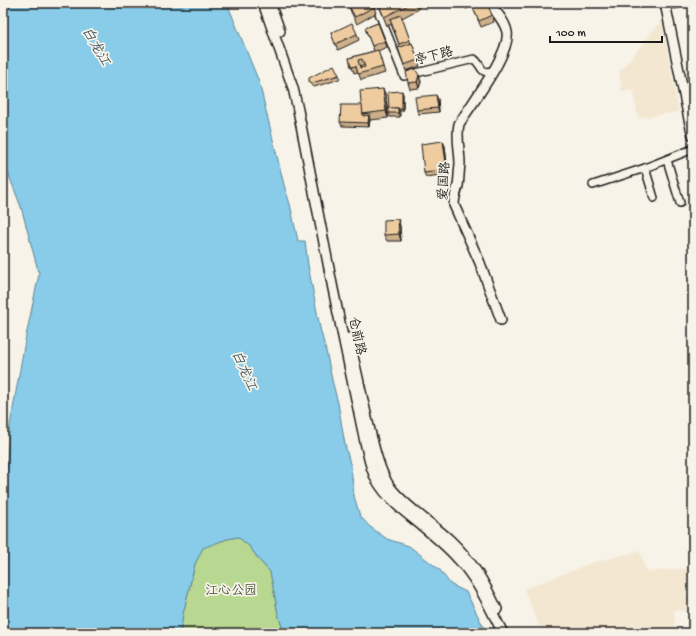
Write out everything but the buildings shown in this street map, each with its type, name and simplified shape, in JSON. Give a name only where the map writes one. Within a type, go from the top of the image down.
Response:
[{"type":"street","name":"仓前路","points":[[263,3],[293,88],[369,462],[380,486],[396,505],[444,545],[466,567],[478,584],[503,633]]},
{"type":"street","name":"仓前路","points":[[271,3],[304,113],[338,288],[372,442],[378,460],[389,486],[401,500],[451,541],[470,561],[484,584],[509,633]]},
{"type":"street","name":"亭下路","points":[[375,3],[404,76],[474,59],[484,72],[494,70]]},
{"type":"street","name":"爱国路","points":[[489,3],[507,32],[506,44],[504,52],[494,70],[459,124],[460,163],[454,205],[480,263],[501,320]]},
{"type":"street","points":[[665,3],[693,134]]},
{"type":"street","points":[[593,185],[646,168],[693,149]]},
{"type":"street","points":[[667,160],[680,203]]},
{"type":"street","points":[[646,168],[654,198]]},
{"type":"shaded area","points":[[662,20],[679,112],[638,118],[633,90],[622,92],[619,72]]},
{"type":"shaded area","points":[[640,551],[647,572],[690,569],[686,595],[691,596],[686,611],[674,610],[676,633],[542,633],[524,589],[594,562]]},
{"type":"green space","name":"江心公园","points":[[238,537],[249,546],[270,572],[278,614],[284,633],[180,633],[195,564],[203,547]]},
{"type":"water","name":"白龙江","points":[[3,3],[227,3],[259,82],[298,241],[305,241],[320,328],[338,403],[345,445],[351,467],[354,496],[360,516],[369,526],[387,539],[409,546],[440,570],[450,584],[466,592],[485,633],[284,633],[278,614],[270,572],[249,546],[238,537],[227,539],[203,548],[195,564],[180,633],[3,633],[3,486],[6,475],[9,431],[39,274],[21,207],[3,160]]}]
